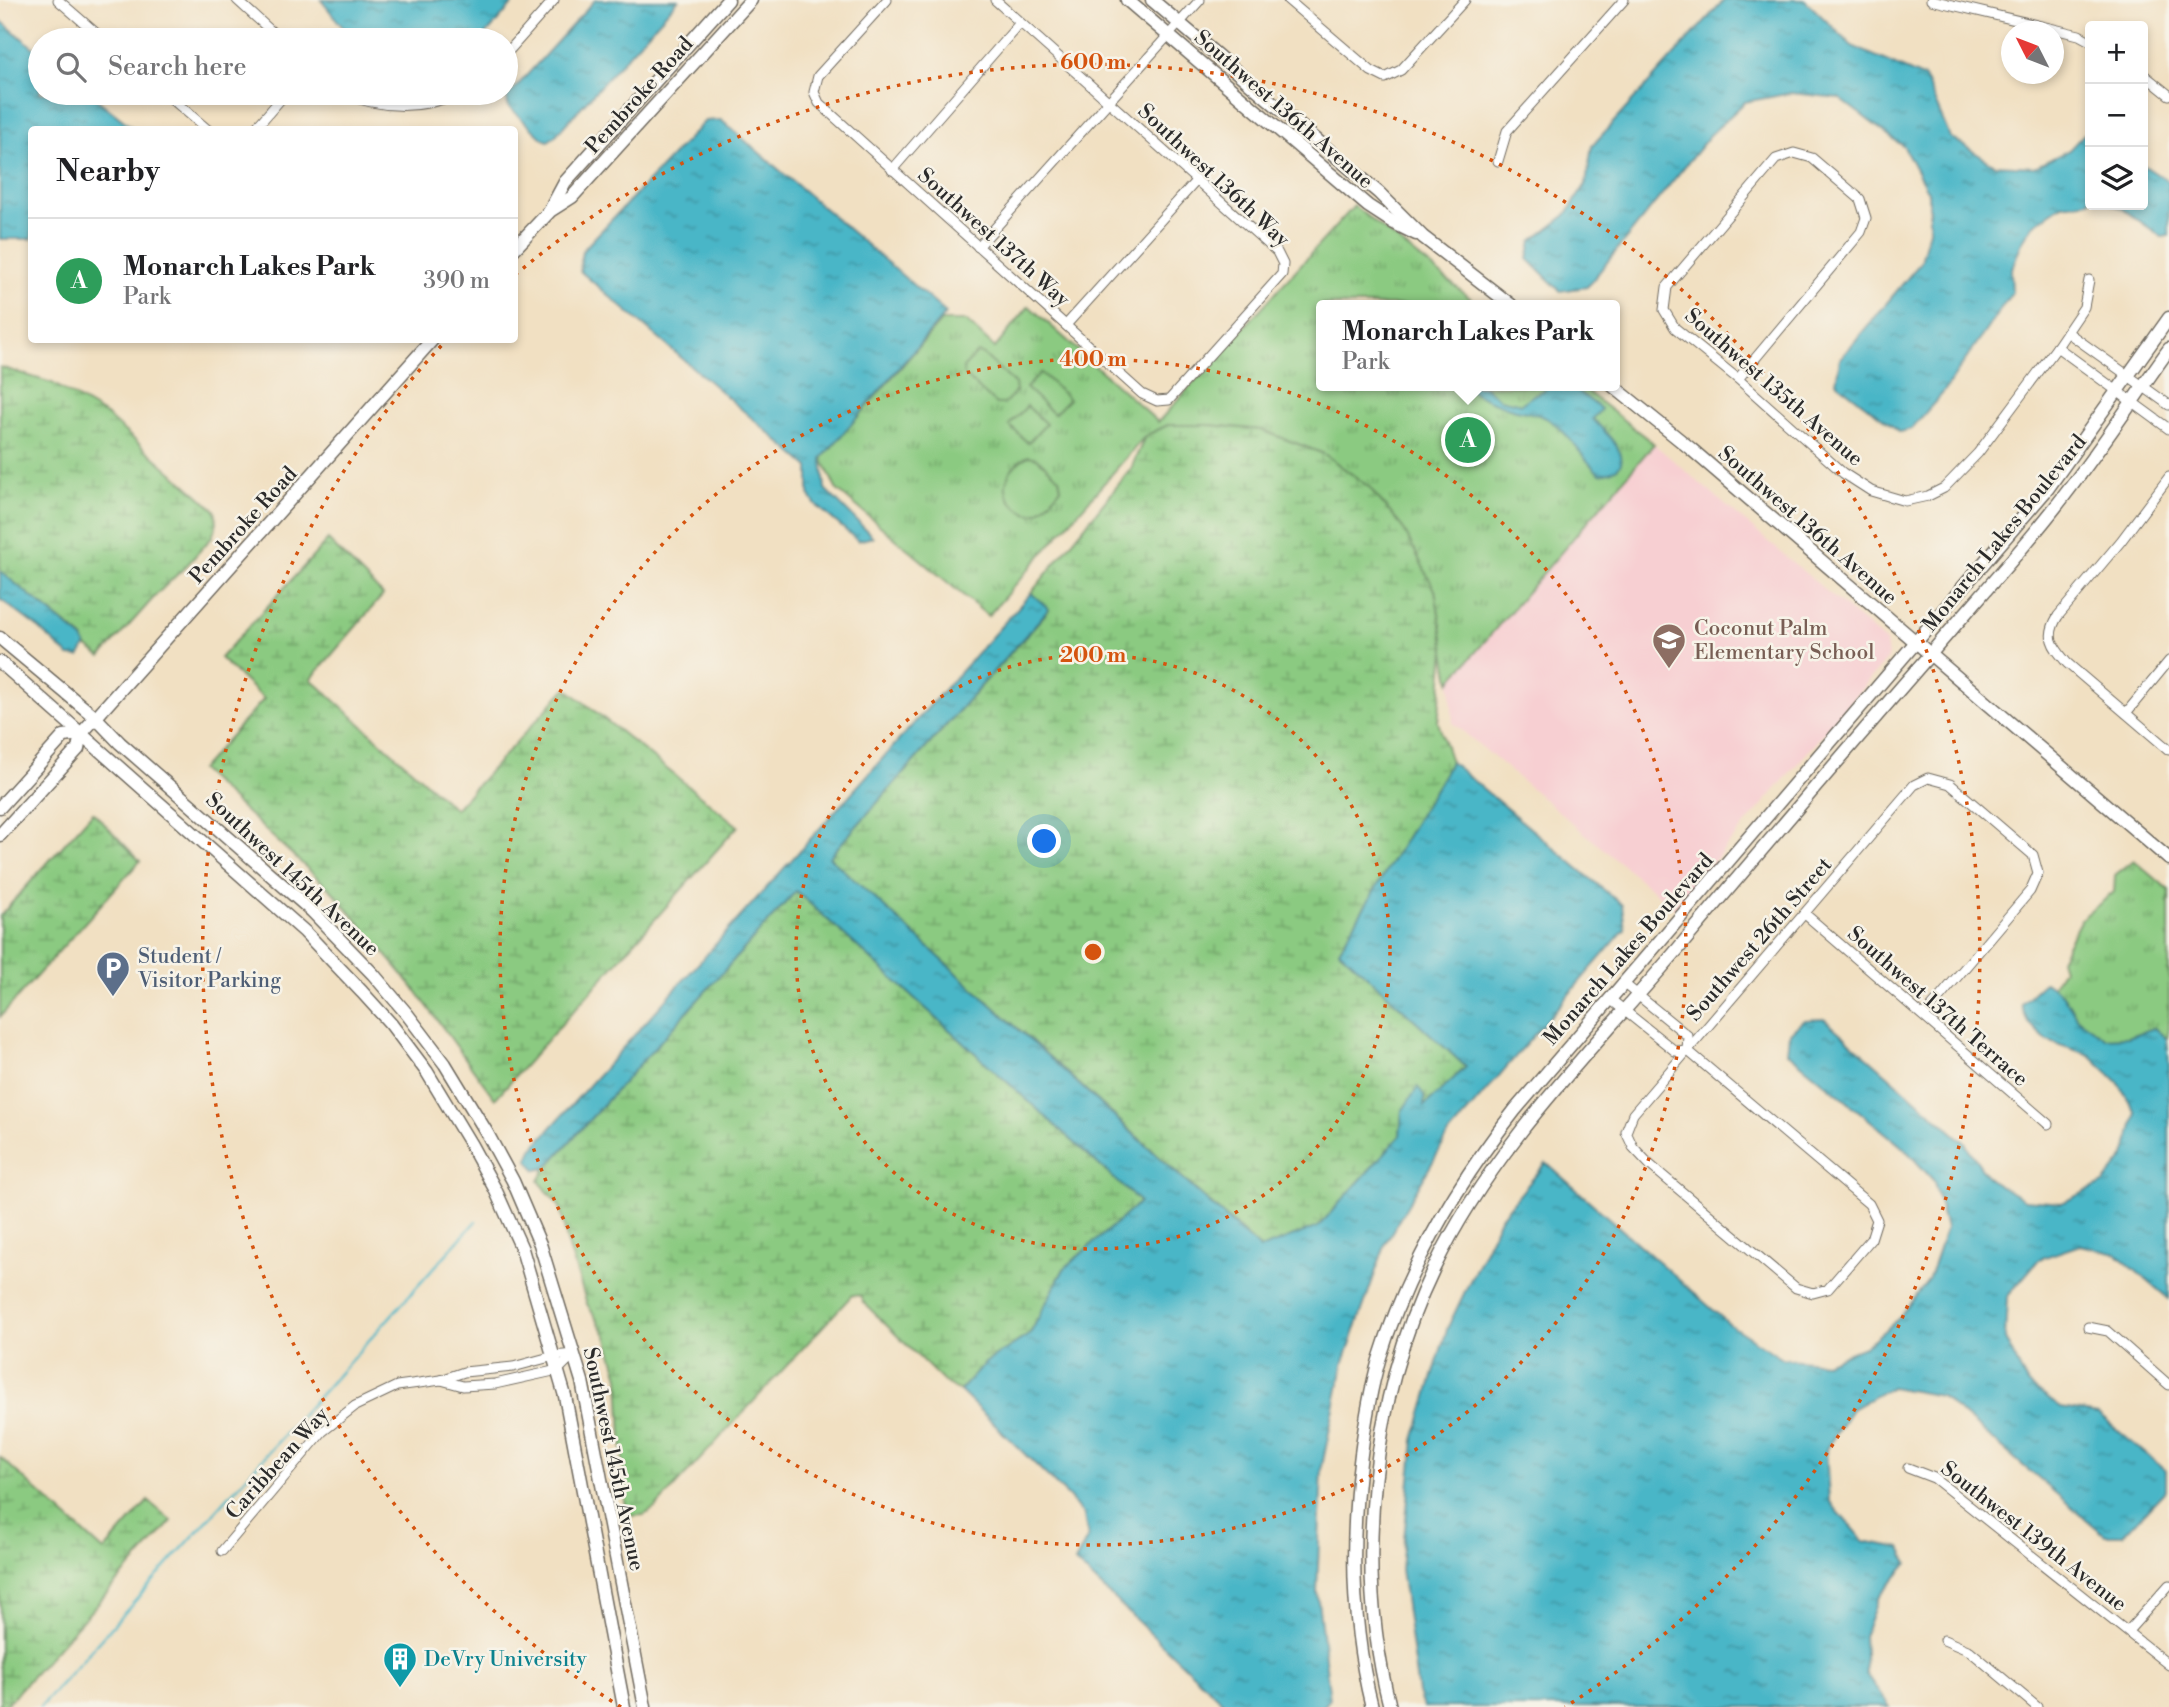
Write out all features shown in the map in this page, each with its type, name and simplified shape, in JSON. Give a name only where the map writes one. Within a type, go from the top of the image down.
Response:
[{"type":"street","points":[[58,0],[90,28]]},
{"type":"street","points":[[237,0],[268,28]]},
{"type":"street","points":[[518,40],[554,0]]},
{"type":"street","name":"Pembroke Road","points":[[550,211],[565,182],[728,0]]},
{"type":"street","name":"Pembroke Road","points":[[518,245],[550,211],[572,197],[751,0]]},
{"type":"street","name":"Southwest 137th Way","points":[[887,0],[818,76],[814,92],[819,103],[1142,394],[1157,401]]},
{"type":"street","name":"Southwest 136th Way","points":[[995,0],[1277,252],[1283,264],[1282,274],[1168,400],[1157,401]]},
{"type":"street","name":"Southwest 136th Avenue","points":[[1127,0],[1368,206],[1423,237]]},
{"type":"street","name":"Southwest 136th Avenue","points":[[1152,0],[1378,193],[1423,237],[1505,300]]},
{"type":"street","points":[[978,247],[1200,0]]},
{"type":"street","points":[[1287,0],[1371,71],[1385,78],[1401,71],[1465,0]]},
{"type":"street","points":[[1498,161],[1507,131],[1624,0]]},
{"type":"street","points":[[1931,0],[2085,38]]},
{"type":"street","points":[[892,170],[1020,23]]},
{"type":"street","points":[[2148,78],[2169,96]]},
{"type":"street","points":[[179,105],[203,126]]},
{"type":"street","points":[[257,126],[276,105]]},
{"type":"street","points":[[389,105],[419,105]]},
{"type":"street","name":"Southwest 135th Avenue","points":[[1738,379],[1861,232],[1866,218],[1860,200],[1812,158],[1794,153],[1776,159],[1667,287],[1664,310],[1675,328],[1738,379],[1843,473],[1871,491],[1905,501],[1928,496],[1944,488],[1978,453],[2057,347]]},
{"type":"street","points":[[1066,325],[1196,181]]},
{"type":"street","points":[[2089,280],[2084,307],[2057,347],[2169,429]]},
{"type":"street","name":"Monarch Lakes Boulevard","points":[[1372,1707],[1356,1626],[1354,1503],[1364,1427],[1379,1361],[1404,1296],[1455,1192],[1485,1149],[1542,1078],[2048,488],[2169,318]]},
{"type":"street","points":[[2067,331],[2169,405]]},
{"type":"street","name":"Pembroke Road","points":[[0,835],[78,749],[81,734],[429,343]]},
{"type":"street","name":"Monarch Lakes Boulevard","points":[[1390,1707],[1382,1675],[1370,1578],[1373,1504],[1383,1427],[1398,1364],[1419,1300],[1464,1211],[1541,1106],[2064,497],[2169,349]]},
{"type":"street","name":"Southwest 136th Avenue","points":[[1619,391],[2169,859]]},
{"type":"street","points":[[2169,477],[2121,541],[2058,616],[2052,627],[2051,638],[2055,649],[2067,663],[2169,750]]},
{"type":"street","name":"Southwest 145th Avenue","points":[[0,638],[96,718],[120,743],[312,911],[373,974],[407,1014],[445,1064],[487,1133],[513,1181],[540,1244],[582,1381],[645,1707]]},
{"type":"street","points":[[2126,713],[2169,661]]},
{"type":"street","name":"Southwest 145th Avenue","points":[[0,662],[305,932],[391,1024],[427,1072],[495,1189],[522,1249],[565,1396],[624,1707]]},
{"type":"street","name":"Pembroke Road","points":[[0,807],[64,736],[81,734]]},
{"type":"street","name":"Southwest 26th Street","points":[[1687,1050],[1869,1204],[1877,1220],[1871,1239],[1828,1289],[1813,1293],[1796,1288],[1650,1165],[1633,1147],[1626,1132],[1633,1114],[1687,1050],[1914,785],[1928,778],[1950,784],[2033,855],[2038,873],[2031,891],[1924,1016]]},
{"type":"street","name":"Southwest 137th Terrace","points":[[1805,914],[2048,1124]]},
{"type":"street","points":[[1610,999],[1675,1051],[1687,1050],[1688,1037],[1623,983]]},
{"type":"street","points":[[1664,1043],[1677,1027]]},
{"type":"street","points":[[1486,1179],[1478,1173],[1479,1170],[1533,1101],[1542,1078]]},
{"type":"street","points":[[2088,1327],[2108,1331],[2169,1385]]},
{"type":"street","points":[[558,1370],[574,1354]]},
{"type":"street","name":"Caribbean Way","points":[[222,1551],[322,1432],[355,1406],[397,1386],[574,1354]]},
{"type":"street","name":"Caribbean Way","points":[[441,1380],[463,1386],[495,1384],[558,1370]]},
{"type":"street","name":"Southwest 139th Avenue","points":[[1908,1468],[1934,1478],[2169,1665]]},
{"type":"street","points":[[2128,1630],[2169,1585]]},
{"type":"street","points":[[1944,1640],[1970,1651],[2037,1707]]},
{"type":"shaded area","name":"Coconut Palm Elementary School","points":[[1654,444],[1886,642],[1888,658],[1674,908],[1453,723],[1450,682]]},
{"type":"green space","points":[[1354,206],[1473,300],[1316,300],[1316,391],[1586,391],[1654,444],[1450,682],[1435,590],[1369,487],[1324,454],[1261,430],[1209,425],[1168,425],[1145,436],[988,616],[836,489],[822,458],[941,321],[966,321],[995,348],[1029,306],[1158,422]]},
{"type":"green space","points":[[977,353],[984,355],[1015,384],[1016,391],[1004,404],[996,404],[964,375],[963,368]]},
{"type":"green space","points":[[0,367],[52,383],[106,415],[215,510],[217,523],[212,537],[101,657],[86,646],[83,638],[0,571]]},
{"type":"green space","points":[[1041,373],[1069,399],[1054,414],[1026,388]]},
{"type":"green space","points":[[1027,406],[1046,424],[1028,443],[1009,425]]},
{"type":"green space","points":[[1168,425],[1209,425],[1261,430],[1324,454],[1369,487],[1403,528],[1435,590],[1445,650],[1438,722],[1451,762],[1339,950],[1466,1067],[1424,1107],[1402,1111],[1400,1136],[1318,1227],[1261,1249],[829,857],[1049,610],[1031,593],[1131,469],[1145,436]]},
{"type":"green space","points":[[1029,456],[1037,458],[1059,478],[1061,488],[1044,508],[1033,514],[1022,511],[1013,503],[1007,494],[1006,486],[1012,469]]},
{"type":"green space","points":[[328,540],[383,595],[311,679],[455,809],[566,688],[738,826],[495,1099],[414,988],[334,893],[200,770],[264,699],[220,658]]},
{"type":"green space","points":[[93,812],[140,861],[0,1017],[0,916]]},
{"type":"green space","points":[[2134,860],[2169,890],[2167,1039],[2154,1028],[2128,1037],[2105,1038],[2077,1018],[2063,995],[2052,987],[2063,969],[2060,959],[2081,919],[2114,892],[2115,875]]},
{"type":"green space","points":[[796,891],[1140,1202],[1064,1269],[1030,1334],[985,1363],[960,1391],[944,1382],[863,1302],[861,1296],[852,1295],[655,1508],[644,1515],[629,1516],[625,1501],[619,1377],[607,1336],[587,1304],[567,1241],[560,1207],[539,1181],[546,1168]]},
{"type":"green space","points":[[0,1457],[104,1551],[148,1501],[172,1521],[4,1707],[0,1707]]},
{"type":"water","points":[[321,0],[516,0],[492,28],[343,28]]},
{"type":"water","points":[[595,0],[678,0],[548,141],[508,106],[518,105],[518,85]]},
{"type":"water","points":[[1724,0],[1805,0],[1852,46],[1925,78],[1950,137],[1995,165],[2035,167],[2069,150],[2085,134],[2085,202],[2062,205],[2033,225],[2022,242],[2011,271],[2012,292],[1943,393],[1911,429],[1900,432],[1836,382],[1840,359],[1921,262],[1929,230],[1929,194],[1904,147],[1839,98],[1791,93],[1745,102],[1710,135],[1587,287],[1560,291],[1528,259],[1532,241],[1566,215],[1586,184],[1592,146]]},
{"type":"water","points":[[0,20],[28,43],[28,105],[104,105],[130,126],[28,126],[28,239],[0,239]]},
{"type":"water","points":[[721,120],[946,313],[822,458],[825,489],[873,537],[858,541],[815,504],[809,494],[809,467],[580,271],[582,251],[705,121]]},
{"type":"water","points":[[2148,168],[2169,182],[2169,236],[2162,237],[2124,210],[2148,210]]},
{"type":"water","points":[[1471,391],[1490,391],[1500,399],[1521,404],[1542,391],[1578,391],[1601,409],[1593,419],[1619,450],[1622,458],[1620,465],[1613,471],[1600,474],[1562,430],[1546,418],[1509,408]]},
{"type":"water","points":[[0,571],[83,639],[86,646],[79,657],[69,656],[40,629],[0,599]]},
{"type":"water","points":[[1031,593],[1049,609],[829,857],[1260,1249],[1318,1227],[1400,1136],[1402,1111],[1418,1087],[1424,1095],[1424,1106],[1466,1067],[1339,950],[1451,762],[1622,905],[1625,929],[1449,1134],[1386,1242],[1343,1365],[1322,1466],[1317,1592],[1330,1699],[1323,1707],[1228,1707],[1075,1562],[1088,1537],[1084,1516],[1069,1497],[960,1391],[985,1363],[1030,1334],[1064,1269],[1140,1202],[796,891],[546,1168],[536,1170],[528,1160],[532,1149]]},
{"type":"water","points":[[2045,982],[2063,995],[2077,1018],[2105,1038],[2128,1037],[2154,1028],[2167,1039],[2169,1299],[2116,1254],[2080,1245],[2039,1259],[2007,1297],[2005,1339],[2027,1383],[2061,1408],[2098,1414],[2166,1471],[2166,1490],[2123,1535],[2105,1535],[1941,1396],[1891,1387],[1852,1409],[1826,1449],[1829,1501],[1863,1541],[1901,1548],[1908,1563],[1878,1598],[1864,1636],[1866,1674],[1890,1707],[1423,1707],[1418,1693],[1401,1569],[1414,1440],[1447,1329],[1500,1218],[1546,1163],[1729,1324],[1781,1358],[1825,1363],[1864,1347],[1896,1321],[1928,1281],[1946,1228],[1934,1181],[1905,1149],[1787,1052],[1789,1034],[1804,1020],[1824,1019],[1964,1142],[1989,1179],[2025,1200],[2062,1203],[2104,1183],[2125,1156],[2136,1113],[2118,1082],[2090,1055],[2048,1041],[2028,1023],[2021,1004]]},
{"type":"waterway","points":[[40,1707],[476,1221]]},
{"type":"place","name":"Monarch Lakes Park","points":[[1468,440]]},
{"type":"place","name":"Coconut Palm Elementary School","points":[[1669,670]]},
{"type":"place","name":"Student / Visitor Parking","points":[[113,998]]},
{"type":"place","name":"DeVry University","points":[[400,1689]]}]
